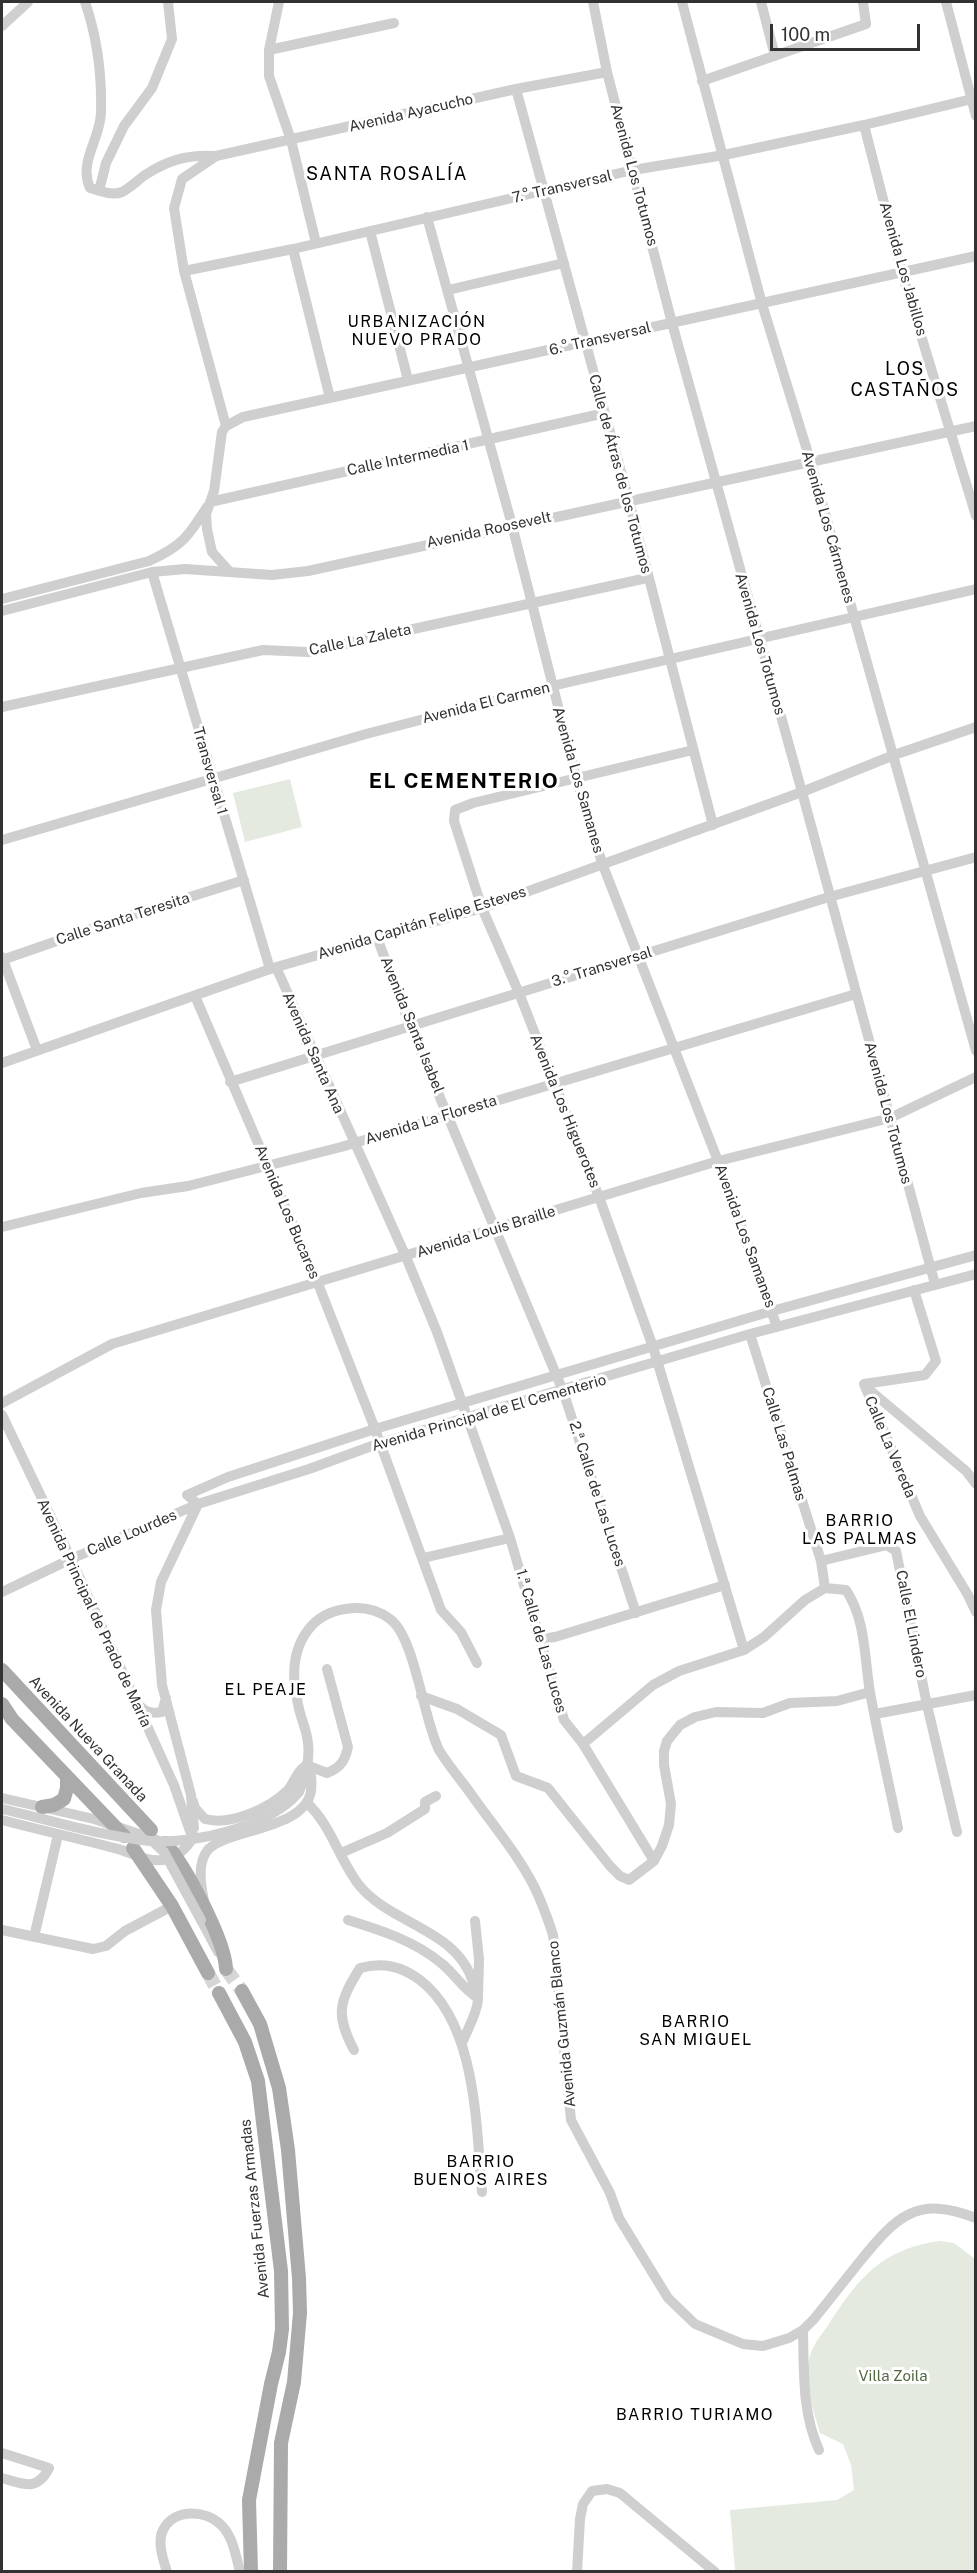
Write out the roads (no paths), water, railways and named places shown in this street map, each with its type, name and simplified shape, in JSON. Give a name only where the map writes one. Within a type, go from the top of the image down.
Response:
[{"type":"main road","name":"Avenida Nueva Granada","points":[[2,1670],[156,1838]]},
{"type":"main road","points":[[2,1704],[12,1719],[124,1836]]},
{"type":"main road","points":[[42,1807],[54,1805],[64,1799],[68,1788],[67,1777]]},
{"type":"main road","points":[[156,1838],[176,1856],[226,1960],[226,1969]]},
{"type":"main road","points":[[137,1853],[172,1906],[208,1973]]},
{"type":"main road","points":[[242,1991],[260,2024],[279,2088],[288,2150],[299,2278],[300,2313],[294,2382],[281,2443],[280,2568]]},
{"type":"main road","name":"Avenida Fuerzas Armadas","points":[[219,1992],[245,2042],[258,2081],[281,2271],[282,2329],[279,2352],[249,2500],[251,2571]]},
{"type":"main road","points":[[255,2463],[260,2571]]},
{"type":"street","points":[[2,26],[28,2]]},
{"type":"street","points":[[85,2],[97,43],[101,111],[100,126],[88,159],[86,179],[90,188],[111,194],[122,192],[158,167],[184,156],[195,154],[216,156]]},
{"type":"street","points":[[99,191],[106,164],[124,126],[152,88],[172,39],[168,2]]},
{"type":"street","points":[[279,2],[269,50],[269,76],[291,140],[316,243]]},
{"type":"street","name":"Avenida Los Totumos","points":[[593,2],[607,72],[672,323],[935,1284]]},
{"type":"street","name":"Avenida Los Cármenes","points":[[682,2],[762,304],[811,463],[975,1052]]},
{"type":"street","points":[[761,2],[775,56]]},
{"type":"street","points":[[702,81],[866,24],[863,2]]},
{"type":"street","points":[[946,2],[974,98],[975,116]]},
{"type":"street","points":[[269,50],[394,23]]},
{"type":"street","name":"Avenida Ayacucho","points":[[216,156],[516,89],[607,72]]},
{"type":"street","name":"Calle de Átras de los Totumos","points":[[516,89],[629,501],[647,578],[713,825]]},
{"type":"street","name":"7.° Transversal","points":[[184,271],[293,249],[633,170],[724,155],[864,125],[974,98]]},
{"type":"street","name":"Avenida Los Jabillos","points":[[864,125],[902,273],[975,516]]},
{"type":"street","points":[[216,156],[182,179],[174,208],[184,271],[226,426],[222,432],[218,468],[206,513],[212,552],[229,571]]},
{"type":"street","name":"Avenida Los Samanes","points":[[427,218],[512,525],[576,777],[602,863],[718,1161],[777,1327]]},
{"type":"street","points":[[370,231],[408,380]]},
{"type":"street","points":[[293,249],[330,398]]},
{"type":"street","name":"6.° Transversal","points":[[226,426],[243,417],[975,256]]},
{"type":"street","points":[[448,290],[564,263]]},
{"type":"street","name":"Calle Intermedia 1","points":[[210,502],[605,413]]},
{"type":"street","name":"Avenida Roosevelt","points":[[2,611],[152,572],[185,569],[284,575],[975,426]]},
{"type":"street","points":[[2,599],[149,561],[176,547],[195,527],[210,502]]},
{"type":"street","name":"Transversal 1","points":[[152,572],[212,779],[273,968]]},
{"type":"street","name":"Calle La Zaleta","points":[[2,707],[263,650],[309,652],[647,578]]},
{"type":"street","name":"Avenida El Carmen","points":[[2,840],[366,734],[552,686],[975,589]]},
{"type":"street","name":"Avenida Capitán Felipe Esteves","points":[[2,1063],[273,968],[378,940],[482,908],[802,792],[894,755],[975,728]]},
{"type":"street","name":"Avenida Los Higuerotes","points":[[693,750],[486,799],[456,810],[454,821],[482,908],[519,993],[599,1197],[653,1347],[744,1650]]},
{"type":"street","name":"3.° Transversal","points":[[230,1082],[829,897],[975,857]]},
{"type":"street","name":"Calle Santa Teresita","points":[[2,958],[244,880]]},
{"type":"street","name":"Avenida Santa Isabel","points":[[378,940],[410,1026],[557,1376]]},
{"type":"street","points":[[2,958],[38,1050]]},
{"type":"street","name":"Avenida Santa Ana","points":[[273,968],[406,1257],[462,1404]]},
{"type":"street","name":"Avenida La Floresta","points":[[2,1227],[141,1193],[188,1186],[354,1143],[449,1116],[553,1082],[856,994]]},
{"type":"street","name":"Avenida Los Bucares","points":[[195,996],[317,1281],[380,1443],[441,1610],[461,1632],[477,1663]]},
{"type":"street","name":"Avenida Louis Braille","points":[[2,1403],[112,1344],[718,1161],[890,1118],[975,1077]]},
{"type":"street","points":[[306,1765],[299,1770],[289,1788],[282,1795],[265,1806],[238,1816],[218,1820],[205,1819],[195,1808],[162,1685],[157,1639],[161,1582],[198,1504],[187,1496],[228,1477],[375,1430],[772,1311],[975,1255]]},
{"type":"street","name":"Avenida Principal de El Cementerio","points":[[198,1504],[309,1469],[380,1443],[563,1391],[750,1334],[975,1274]]},
{"type":"street","name":"Calle La Vereda","points":[[914,1290],[936,1361],[925,1375],[864,1384],[920,1516],[968,1595],[975,1612]]},
{"type":"street","name":"Calle Las Palmas","points":[[750,1334],[821,1561],[825,1588]]},
{"type":"street","name":"2.ª Calle de Las Luces","points":[[557,1376],[636,1613]]},
{"type":"street","points":[[864,1384],[966,1471],[975,1484]]},
{"type":"street","name":"1.ª Calle de Las Luces","points":[[462,1404],[510,1538],[564,1720],[583,1744],[654,1861]]},
{"type":"street","name":"Avenida Principal de Prado de María","points":[[2,1415],[71,1559],[174,1785],[192,1834]]},
{"type":"street","name":"Calle Lourdes","points":[[2,1592],[71,1559],[198,1504]]},
{"type":"street","points":[[423,1558],[510,1538]]},
{"type":"street","name":"Calle El Lindero","points":[[821,1561],[887,1545],[896,1551],[927,1705],[957,1832]]},
{"type":"street","points":[[540,1639],[555,1637],[725,1585]]},
{"type":"street","points":[[583,1744],[653,1685],[679,1671],[744,1650],[764,1637],[805,1600],[825,1588],[846,1590],[855,1604],[862,1624],[870,1692],[898,1828]]},
{"type":"street","name":"Avenida Guzmán Blanco","points":[[306,1803],[310,1796],[312,1779],[306,1765],[308,1741],[297,1704],[295,1665],[303,1637],[326,1614],[342,1609],[357,1608],[381,1613],[399,1628],[410,1650],[421,1696],[439,1749],[521,1866],[538,1895],[553,1935],[571,2120],[609,2193],[619,2218],[668,2298],[695,2324],[743,2344],[763,2346],[789,2338],[803,2330],[881,2235],[898,2219],[914,2211],[938,2208],[975,2218]]},
{"type":"street","points":[[306,1765],[327,1773],[336,1769],[346,1757],[348,1747],[327,1669]]},
{"type":"street","points":[[421,1696],[457,1709],[501,1735],[516,1776],[548,1788],[620,1876],[629,1880],[654,1861],[669,1825],[671,1804],[664,1765],[664,1751],[667,1741],[680,1725],[695,1717],[716,1712],[763,1713],[790,1703],[837,1701],[870,1692]]},
{"type":"street","points":[[875,1714],[975,1695]]},
{"type":"street","points":[[134,1699],[145,1711],[154,1714],[162,1712],[166,1696]]},
{"type":"street","points":[[2,1809],[156,1838],[199,1837],[234,1829],[276,1813],[298,1792],[306,1765]]},
{"type":"street","points":[[191,1796],[192,1834],[201,1875],[205,1920]]},
{"type":"street","points":[[341,1853],[387,1833],[425,1809],[425,1802],[436,1796]]},
{"type":"street","points":[[2,1798],[114,1825],[156,1838],[205,1920]]},
{"type":"street","points":[[201,1875],[202,1861],[207,1852],[218,1842],[272,1826],[292,1815],[306,1803],[321,1820],[359,1885],[381,1904],[429,1932],[452,1951],[471,1976],[478,1998]]},
{"type":"street","points":[[2,1820],[162,1860],[176,1856],[189,1846],[192,1834]]},
{"type":"street","points":[[34,1937],[58,1835]]},
{"type":"street","points":[[2,1930],[93,1949],[106,1946],[172,1906]]},
{"type":"street","points":[[187,1935],[187,1928],[192,1922],[198,1919],[205,1920]]},
{"type":"street","points":[[348,1920],[380,1930],[426,1951],[478,1998]]},
{"type":"street","points":[[462,2043],[478,1998],[479,1959],[475,1921]]},
{"type":"street","points":[[354,2050],[344,2030],[340,2008],[348,1986],[360,1968],[376,1964],[399,1967],[430,1988],[446,2011],[462,2043],[473,2096],[482,2192]]},
{"type":"street","points":[[803,2330],[806,2401],[812,2434],[819,2450]]},
{"type":"street","points":[[2,2453],[49,2468],[43,2479],[35,2484],[2,2478]]},
{"type":"street","points":[[577,2571],[583,2504],[592,2491],[607,2489],[620,2493],[715,2571]]},
{"type":"street","points":[[167,2571],[161,2547],[163,2530],[175,2518],[193,2513],[204,2515],[221,2525],[228,2535],[240,2571]]},
{"type":"tunnel","points":[[226,1969],[242,1991]]},
{"type":"tunnel","points":[[208,1973],[219,1993]]},
{"type":"district","name":"SANTA ROSALÍA","points":[[387,174]]},
{"type":"district","name":"URBANIZACIÓN NUEVO PRADO","points":[[417,331]]},
{"type":"district","name":"LOS CASTAÑOS","points":[[905,379]]},
{"type":"district","name":"EL CEMENTERIO","points":[[464,782]]},
{"type":"district","name":"BARRIO LAS PALMAS","points":[[860,1530]]},
{"type":"district","name":"EL PEAJE","points":[[266,1690]]},
{"type":"district","name":"BARRIO SAN MIGUEL","points":[[696,2031]]},
{"type":"district","name":"BARRIO BUENOS AIRES","points":[[481,2171]]},
{"type":"district","name":"BARRIO TURIAMO","points":[[695,2415]]},
{"type":"park label","name":"Villa Zoila","points":[[893,2376]]}]
